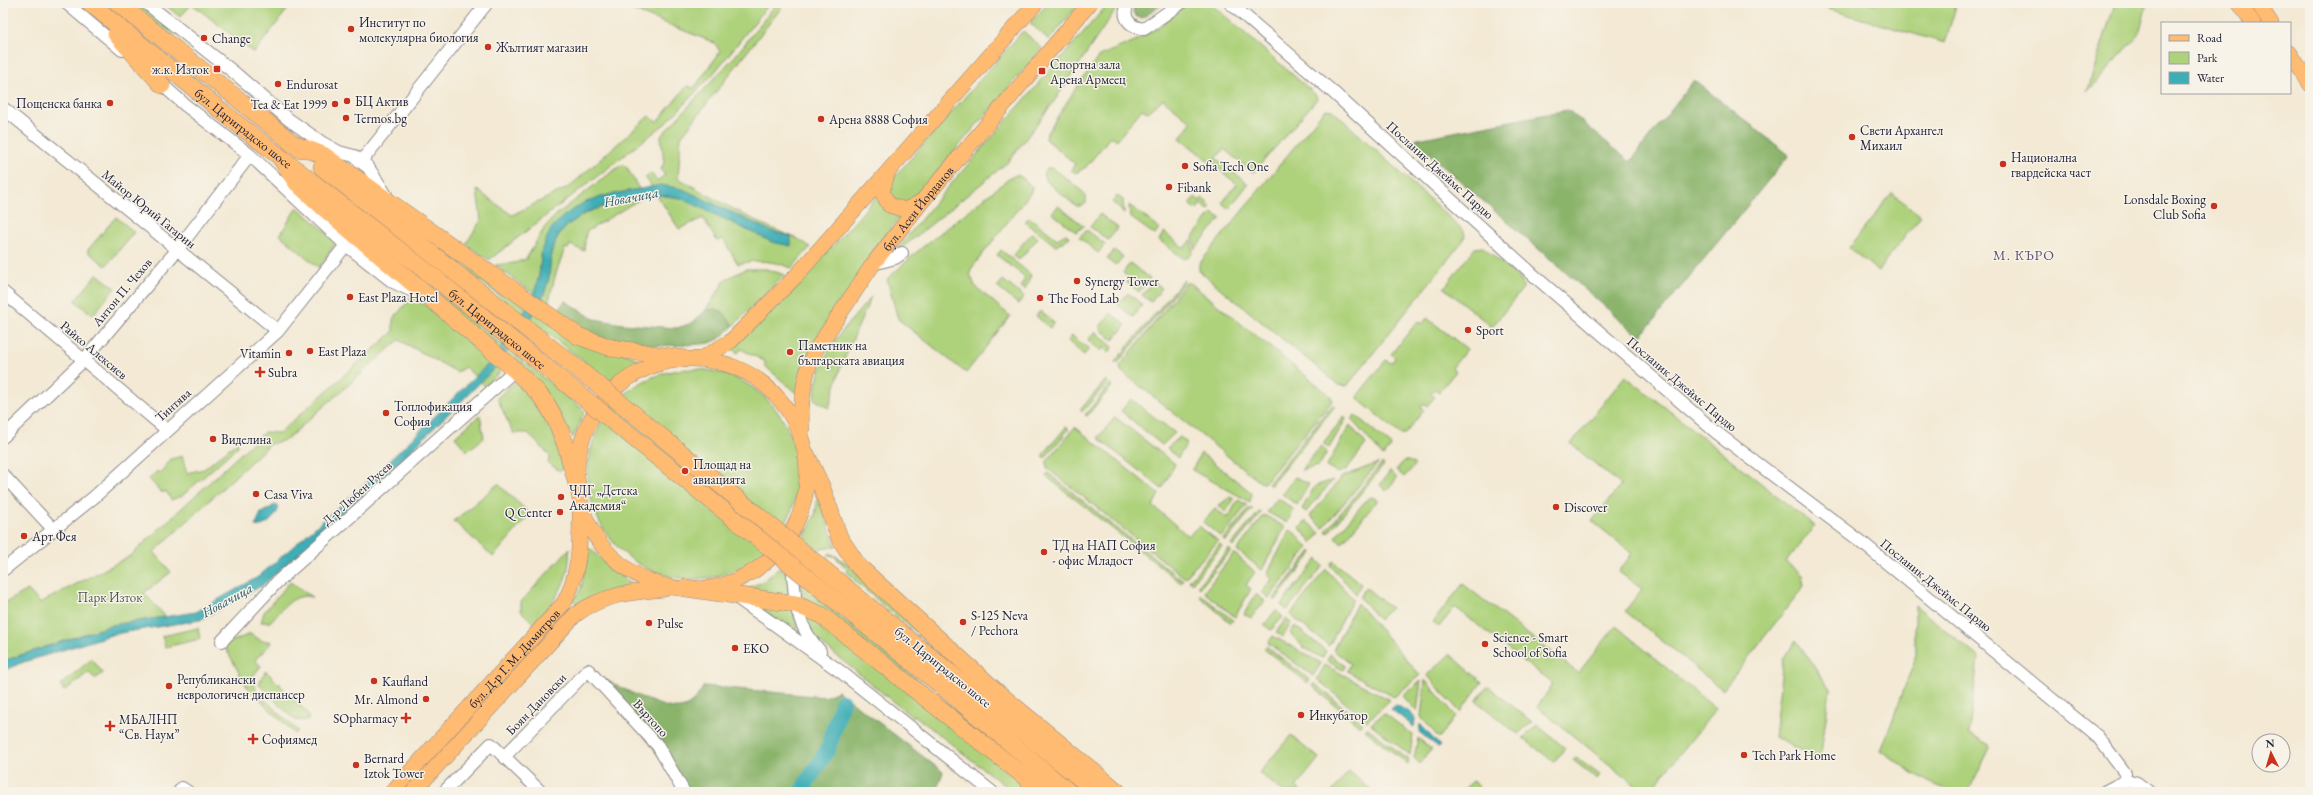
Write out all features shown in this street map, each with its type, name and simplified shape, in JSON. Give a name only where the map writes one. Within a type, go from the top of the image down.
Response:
[{"type":"highway","name":"бул. Цариградско шосе","points":[[118,3],[291,142],[608,392],[944,678],[1069,792]]},
{"type":"highway","points":[[96,8],[121,42],[162,84]]},
{"type":"highway","name":"бул. Цариградско шосе","points":[[96,8],[280,157],[944,678],[1097,792]]},
{"type":"highway","points":[[291,142],[323,155],[578,336],[612,348],[684,359]]},
{"type":"highway","points":[[280,157],[296,182],[343,225],[515,370],[540,395],[553,414],[561,432],[578,491]]},
{"type":"highway","points":[[805,447],[822,488],[839,537],[858,566],[998,693],[1118,792]]},
{"type":"highway","points":[[682,588],[796,604],[821,615],[1044,792]]},
{"type":"main road","points":[[701,359],[731,341],[796,276],[1036,3]]},
{"type":"main road","name":"бул. Асен Йорданов","points":[[789,537],[805,501],[808,484],[802,410],[810,363],[815,351],[873,264],[923,200],[1090,3]]},
{"type":"main road","points":[[2239,3],[2252,22]]},
{"type":"main road","points":[[2258,3],[2270,22]]},
{"type":"main road","points":[[2291,55],[2310,84]]},
{"type":"main road","points":[[2291,71],[2310,92]]},
{"type":"main road","points":[[888,172],[882,192],[889,205],[905,210],[912,208],[923,200]]},
{"type":"main road","name":"бул. Д-р Г. М. Димитров","points":[[392,792],[564,603],[572,588],[579,561],[577,461],[582,439],[591,418],[604,399],[621,383],[640,371],[662,362],[684,359],[701,359],[732,365],[750,373],[766,384],[780,398],[791,414],[805,447]]},
{"type":"main road","points":[[578,491],[590,528],[609,554],[634,573],[656,582],[682,588]]},
{"type":"main road","name":"бул. Д-р Г. М. Димитров","points":[[413,792],[575,614],[596,601],[610,596],[682,588],[716,586],[744,576],[769,559],[789,537]]},
{"type":"street","name":"бул. Цариградско шосе","points":[[66,3],[185,105],[250,155],[346,245],[393,282],[432,299]]},
{"type":"street","points":[[146,3],[236,74],[288,119],[321,142],[339,152],[354,156],[368,167],[377,184],[391,202]]},
{"type":"street","points":[[361,162],[487,3]]},
{"type":"street","points":[[1128,3],[1125,9],[1128,23],[1132,27],[1144,29],[1181,3]]},
{"type":"street","name":"Посланик Джеймс Пардю","points":[[1230,3],[1334,93],[1539,280],[1717,433],[1859,540],[2098,737],[2125,773]]},
{"type":"street","name":"Майор Юрий Гагарин","points":[[3,108],[278,330]]},
{"type":"street","name":"Антон П. Чехов","points":[[3,437],[84,360],[177,250],[250,155]]},
{"type":"street","name":"Тинтява","points":[[3,570],[93,498],[278,330],[346,245]]},
{"type":"street","points":[[873,264],[895,258],[902,253]]},
{"type":"street","name":"Райко Алексиев","points":[[3,292],[168,430]]},
{"type":"street","name":"Д-р Любен Русев","points":[[222,641],[277,582],[515,370]]},
{"type":"street","points":[[3,475],[54,530]]},
{"type":"street","points":[[789,537],[796,604],[805,632],[834,666]]},
{"type":"street","points":[[736,596],[834,666],[992,792]]},
{"type":"street","name":"Боян Дановски","points":[[504,757],[588,670]]},
{"type":"street","name":"Въртопо","points":[[588,670],[658,746],[684,792]]},
{"type":"street","points":[[444,792],[491,744],[541,792]]},
{"type":"street","points":[[2110,789],[2127,780],[2137,783],[2149,792]]},
{"type":"street","points":[[179,792],[182,788],[188,792]]},
{"type":"green space","points":[[131,3],[138,3],[175,32],[173,37]]},
{"type":"green space","points":[[163,3],[286,3],[290,6],[254,53],[192,4],[180,17]]},
{"type":"green space","points":[[623,3],[770,3],[714,73],[666,123],[489,260],[466,244],[481,220],[477,190],[512,215],[569,187],[649,116],[657,122],[687,86],[694,88],[720,52],[715,43],[627,8]]},
{"type":"green space","points":[[777,3],[785,3],[681,137],[678,178],[771,228],[791,236],[773,232],[661,185],[652,187],[645,177],[651,173],[657,181],[665,175],[661,170],[664,162],[661,136],[736,55]]},
{"type":"green space","points":[[1048,3],[1080,3],[1049,40],[1030,23]]},
{"type":"green space","points":[[1109,3],[1120,3],[1053,103],[1008,162],[903,247],[897,249],[938,199]]},
{"type":"green space","points":[[1135,3],[1165,3],[1142,18],[1137,17],[1133,12]]},
{"type":"green space","points":[[1188,3],[1210,3],[1316,95],[1317,99],[1253,173],[1224,149],[1216,158],[1248,184],[1229,209],[1222,203],[1237,184],[1180,138],[1191,122],[1163,99],[1147,112],[1142,109],[1117,140],[1111,136],[1086,167],[1076,173],[1071,170],[1075,164],[1046,139],[1047,133],[1099,56],[1135,41],[1157,28]]},
{"type":"green space","points":[[1830,3],[1957,3],[1945,43],[1828,9]]},
{"type":"green space","points":[[2115,3],[2147,3],[2139,35],[2087,92]]},
{"type":"green space","points":[[1023,31],[1042,48],[913,200],[901,204],[889,196],[890,182]]},
{"type":"green space","points":[[1694,80],[1789,155],[1640,337],[1413,140],[1568,110],[1630,162]]},
{"type":"green space","points":[[1325,109],[1332,110],[1464,231],[1465,238],[1347,386],[1339,385],[1199,271],[1199,264]]},
{"type":"green space","points":[[621,165],[626,166],[639,189],[608,195],[583,203],[542,249],[539,276],[534,294],[495,265],[515,263],[526,259],[545,227],[557,214]]},
{"type":"green space","points":[[1047,168],[1053,168],[1082,191],[1086,195],[1086,203],[1081,206],[1076,206],[1047,182],[1043,174]]},
{"type":"green space","points":[[1017,175],[1023,178],[1032,187],[1031,192],[971,269],[970,274],[975,286],[1010,316],[966,373],[898,319],[887,279],[919,250],[1011,177]]},
{"type":"green space","points":[[1892,193],[1921,216],[1878,271],[1849,248]]},
{"type":"green space","points":[[657,195],[681,198],[772,242],[791,236],[810,247],[792,268],[766,262],[738,264],[723,239],[717,241],[703,218],[679,229]]},
{"type":"green space","points":[[1117,196],[1123,200],[1124,213],[1112,202]]},
{"type":"green space","points":[[876,197],[901,215],[872,253],[796,393],[764,365],[766,362],[741,349],[738,353],[731,348],[824,256]]},
{"type":"green space","points":[[1195,197],[1200,201],[1202,198],[1211,206],[1208,210],[1201,204],[1196,210],[1189,204]]},
{"type":"green space","points":[[640,199],[586,232],[584,251],[570,245],[568,249],[565,248],[556,273],[548,304],[542,299],[547,282],[551,254],[555,240],[563,229],[573,220],[585,213],[613,204]]},
{"type":"green space","points":[[1129,205],[1159,228],[1155,235],[1130,217]]},
{"type":"green space","points":[[1058,206],[1084,226],[1076,232],[1052,213]]},
{"type":"green space","points":[[297,207],[337,241],[319,268],[280,235]]},
{"type":"green space","points":[[1212,213],[1221,218],[1195,249],[1193,237]]},
{"type":"green space","points":[[1100,214],[1118,228],[1108,240],[1090,227]]},
{"type":"green space","points":[[116,217],[134,232],[106,266],[87,251]]},
{"type":"green space","points":[[1029,217],[1057,239],[1066,234],[1070,237],[1056,246],[1025,222]]},
{"type":"green space","points":[[357,229],[585,411],[573,438],[567,428]]},
{"type":"green space","points":[[1087,230],[1105,244],[1098,253],[1079,237]]},
{"type":"green space","points":[[1164,232],[1184,248],[1191,240],[1193,252],[1189,257],[1184,259],[1159,240]]},
{"type":"green space","points":[[1032,233],[1038,238],[1019,260],[1013,255]]},
{"type":"green space","points":[[423,237],[549,322],[640,360],[640,362],[609,381]]},
{"type":"green space","points":[[1483,247],[1522,281],[1523,288],[1492,327],[1444,288],[1475,248]]},
{"type":"green space","points":[[1001,250],[1031,275],[1025,290],[1021,287],[1025,277],[997,255]]},
{"type":"green space","points":[[1114,250],[1123,257],[1116,265],[1107,259]]},
{"type":"green space","points":[[1130,263],[1150,279],[1139,292],[1126,282],[1129,278],[1123,273]]},
{"type":"green space","points":[[746,269],[766,269],[785,275],[733,326],[722,312],[715,310],[705,311],[726,279]]},
{"type":"green space","points":[[97,274],[115,288],[93,315],[75,301]]},
{"type":"green space","points":[[1003,280],[1024,297],[1018,304],[997,287]]},
{"type":"green space","points":[[1183,280],[1185,281],[1117,364],[1115,362]]},
{"type":"green space","points":[[1153,281],[1162,288],[1151,302],[1142,295]]},
{"type":"green space","points":[[1186,283],[1190,283],[1331,396],[1332,401],[1264,483],[1260,482],[1121,371],[1120,366]]},
{"type":"green space","points":[[1128,293],[1142,305],[1133,317],[1118,305]]},
{"type":"green space","points":[[871,297],[840,369],[829,408],[814,399],[821,368],[834,343]]},
{"type":"green space","name":"Парк Изток","points":[[411,298],[422,302],[501,371],[485,386],[465,367],[457,372],[399,340],[286,440],[270,444],[154,552],[171,572],[144,593],[166,617],[112,625],[3,661],[3,604],[28,590],[40,603],[130,556],[264,432],[279,433],[393,332],[393,319]]},
{"type":"green space","points":[[565,301],[594,319],[622,324],[677,328],[692,323],[705,311],[715,309],[724,313],[733,326],[719,339],[710,343],[658,346],[618,343],[588,331],[557,311]]},
{"type":"green space","points":[[1040,311],[1054,323],[1050,328],[1036,316]]},
{"type":"green space","points":[[1111,313],[1126,325],[1113,340],[1099,328]]},
{"type":"green space","points":[[1427,318],[1467,349],[1452,368],[1456,371],[1439,392],[1435,389],[1431,394],[1435,397],[1427,406],[1423,404],[1421,407],[1424,410],[1405,434],[1400,434],[1359,400],[1358,395],[1386,360],[1391,363],[1395,358],[1391,354],[1418,321],[1422,324]]},
{"type":"green space","points":[[1095,332],[1113,347],[1109,352],[1103,347],[1101,351],[1088,340]]},
{"type":"green space","points":[[1072,336],[1089,349],[1084,355],[1068,341]]},
{"type":"green space","points":[[693,369],[713,371],[733,377],[751,387],[767,400],[780,416],[790,434],[796,454],[798,474],[796,494],[790,514],[780,532],[767,548],[751,561],[733,571],[713,577],[693,579],[673,577],[653,571],[635,561],[619,548],[606,532],[596,514],[590,494],[588,474],[590,454],[596,434],[606,416],[619,400],[635,387],[653,377],[673,371]]},
{"type":"green space","points":[[1625,376],[1815,526],[1786,562],[1802,575],[1804,586],[1723,690],[1625,611],[1642,589],[1619,572],[1632,553],[1592,521],[1621,485],[1571,444]]},
{"type":"green space","points":[[1106,380],[1108,382],[1082,412],[1080,410]]},
{"type":"green space","points":[[515,382],[533,399],[553,432],[563,469],[560,471],[548,463],[550,456],[528,433],[513,433],[497,398]]},
{"type":"green space","points":[[1111,383],[1113,385],[1087,416],[1085,415]]},
{"type":"green space","points":[[1131,399],[1175,433],[1162,445],[1121,411]]},
{"type":"green space","points":[[1332,405],[1335,406],[1270,486],[1268,484]]},
{"type":"green space","points":[[480,415],[484,438],[467,451],[455,437]]},
{"type":"green space","points":[[1355,415],[1390,444],[1391,447],[1383,456],[1352,420]]},
{"type":"green space","points":[[1115,417],[1175,464],[1162,489],[1098,438]]},
{"type":"green space","points":[[1344,417],[1346,419],[1329,448],[1323,443]]},
{"type":"green space","points":[[1350,425],[1366,444],[1347,469],[1338,473],[1326,467]]},
{"type":"green space","points":[[1066,427],[1069,429],[1045,458],[1042,456]]},
{"type":"green space","points":[[1075,427],[1159,494],[1153,506],[1188,536],[1199,526],[1218,541],[1185,578],[1047,468],[1047,461]]},
{"type":"green space","points":[[1180,437],[1187,443],[1178,458],[1167,448]]},
{"type":"green space","points":[[237,442],[238,446],[182,496],[171,500],[167,492],[161,492],[149,479],[157,471],[160,473],[171,459],[182,456],[187,473],[204,469]]},
{"type":"green space","points":[[1321,446],[1327,452],[1319,466],[1301,470]]},
{"type":"green space","points":[[1201,453],[1252,493],[1250,502],[1192,470]]},
{"type":"green space","points":[[1404,461],[1409,461],[1415,465],[1404,477],[1396,470]]},
{"type":"green space","points":[[1378,463],[1323,528],[1310,516],[1342,477]]},
{"type":"green space","points":[[1382,463],[1384,465],[1328,533],[1326,531]]},
{"type":"green space","points":[[1390,471],[1397,478],[1386,491],[1380,485]]},
{"type":"green space","points":[[1048,473],[1183,581],[1181,583],[1046,476]]},
{"type":"green space","points":[[1295,477],[1309,484],[1297,505],[1282,494]]},
{"type":"green space","points":[[1333,480],[1306,512],[1302,509],[1315,486]]},
{"type":"green space","points":[[498,484],[530,514],[493,557],[454,521]]},
{"type":"green space","points":[[818,496],[836,547],[817,549],[804,538],[815,515]]},
{"type":"green space","points":[[1230,497],[1234,499],[1226,512],[1218,506]]},
{"type":"green space","points":[[1372,497],[1378,500],[1342,543],[1335,537],[1367,499]]},
{"type":"green space","points":[[1278,498],[1294,510],[1287,523],[1267,512]]},
{"type":"green space","points":[[1238,500],[1247,505],[1221,537],[1203,522],[1215,509],[1228,518]]},
{"type":"green space","points":[[1250,507],[1253,508],[1226,541],[1223,539]]},
{"type":"green space","points":[[1259,512],[1261,513],[1233,547],[1231,545]]},
{"type":"green space","points":[[1264,515],[1285,527],[1262,570],[1237,550]]},
{"type":"green space","points":[[1306,521],[1320,533],[1312,543],[1300,528]]},
{"type":"green space","points":[[1290,530],[1296,534],[1308,548],[1269,598],[1262,592],[1272,579],[1267,574]]},
{"type":"green space","points":[[1220,544],[1222,546],[1192,583],[1189,581]]},
{"type":"green space","points":[[589,548],[632,586],[579,605],[573,601],[581,588]]},
{"type":"green space","points":[[569,549],[568,570],[565,580],[555,599],[534,624],[521,611],[521,602]]},
{"type":"green space","points":[[1229,549],[1231,551],[1200,588],[1198,586]]},
{"type":"green space","points":[[1311,551],[1312,553],[1275,601],[1273,599]]},
{"type":"green space","points":[[830,553],[845,562],[981,686],[854,580],[855,578],[846,572],[848,569],[834,556],[828,555]]},
{"type":"green space","points":[[1234,553],[1255,572],[1246,585],[1251,589],[1235,617],[1204,592]]},
{"type":"green space","points":[[1317,559],[1323,566],[1287,610],[1281,605]]},
{"type":"green space","points":[[1333,561],[1361,584],[1356,594],[1330,565]]},
{"type":"green space","points":[[779,568],[788,574],[789,596],[740,593],[765,580]]},
{"type":"green space","points":[[1326,569],[1353,599],[1329,646],[1290,615]]},
{"type":"green space","points":[[290,582],[312,597],[299,597],[288,603],[270,622],[261,622],[264,612]]},
{"type":"green space","points":[[799,584],[1057,792],[1052,792],[816,605],[801,598]]},
{"type":"green space","points":[[1463,584],[1578,673],[1616,626],[1716,709],[1649,792],[1644,792],[1537,707],[1553,684],[1455,607],[1439,627],[1433,622]]},
{"type":"green space","points":[[1365,587],[1391,608],[1379,620],[1360,598]]},
{"type":"green space","points":[[1256,594],[1265,601],[1251,618],[1244,614]]},
{"type":"green space","points":[[1201,595],[1233,620],[1231,623],[1200,597]]},
{"type":"green space","points":[[1357,603],[1420,675],[1394,697],[1347,671],[1351,664],[1333,650]]},
{"type":"green space","points":[[756,605],[792,608],[799,632],[808,645]]},
{"type":"green space","points":[[1915,605],[1978,657],[1969,733],[1991,746],[1968,792],[1956,791],[1933,784],[1911,772],[1881,751],[1915,659]]},
{"type":"green space","points":[[801,609],[1037,792],[1013,792],[914,715],[912,717],[816,639],[808,627]]},
{"type":"green space","points":[[1276,610],[1283,617],[1271,630],[1264,625]]},
{"type":"green space","points":[[1286,619],[1291,623],[1283,637],[1276,632]]},
{"type":"green space","points":[[1295,626],[1326,651],[1322,658],[1303,647],[1290,633]]},
{"type":"green space","points":[[198,628],[200,639],[165,647],[162,636]]},
{"type":"green space","points":[[250,634],[262,641],[270,641],[271,643],[255,660],[261,666],[253,676],[256,691],[298,731],[295,734],[247,687],[225,647],[228,643]]},
{"type":"green space","points":[[1273,636],[1321,663],[1313,676],[1268,643]]},
{"type":"green space","points":[[1796,640],[1830,689],[1820,760],[1774,737],[1783,660]]},
{"type":"green space","points":[[1266,646],[1310,680],[1308,683],[1264,649]]},
{"type":"green space","points":[[1330,654],[1345,666],[1343,670],[1327,661]]},
{"type":"green space","points":[[1450,654],[1482,682],[1460,712],[1427,675]]},
{"type":"green space","points":[[92,659],[103,673],[95,679],[89,672],[64,691],[60,685]]},
{"type":"green space","points":[[1325,665],[1390,700],[1367,721],[1317,679]]},
{"type":"green space","points":[[266,671],[306,711],[309,717],[307,721],[295,720],[261,687],[259,682]]},
{"type":"green space","points":[[605,680],[653,702],[673,708],[684,707],[691,703],[704,686],[825,697],[838,691],[943,772],[936,792],[684,792]]},
{"type":"green space","points":[[1425,680],[1456,716],[1439,738],[1421,717]]},
{"type":"green space","points":[[1421,681],[1417,712],[1403,696]]},
{"type":"green space","points":[[1314,683],[1363,723],[1360,726],[1312,686]]},
{"type":"green space","points":[[1488,686],[1532,722],[1518,734],[1476,701]]},
{"type":"green space","points":[[1384,713],[1413,735],[1410,755],[1371,724]]},
{"type":"green space","points":[[1537,725],[1565,748],[1554,762],[1523,738]]},
{"type":"green space","points":[[1368,728],[1409,760],[1408,764],[1365,730]]},
{"type":"green space","points":[[1291,735],[1319,758],[1296,787],[1302,792],[1284,792],[1259,773]]},
{"type":"green space","points":[[1418,738],[1431,749],[1420,764],[1414,758]]},
{"type":"green space","points":[[1575,757],[1600,775],[1597,779],[1573,760]]},
{"type":"green space","points":[[1349,771],[1373,792],[1332,792]]},
{"type":"green space","points":[[1473,781],[1482,792],[1461,792]]},
{"type":"water","name":"Новачица","points":[[661,185],[683,189],[773,232],[791,236],[791,246],[772,242],[681,198],[660,195],[610,204],[587,212],[568,225],[558,236],[551,253],[549,279],[544,294],[528,322],[497,366],[379,482],[263,585],[200,620],[114,634],[21,663],[3,671],[3,661],[112,625],[196,612],[258,577],[374,476],[491,361],[521,318],[534,294],[539,276],[542,249],[551,229],[562,217],[583,203],[608,195]]},
{"type":"water","points":[[275,505],[279,507],[276,514],[270,521],[263,525],[255,526],[261,513]]},
{"type":"water","points":[[1396,705],[1411,713],[1415,719],[1414,727],[1391,709]]},
{"type":"water","points":[[1420,724],[1440,746],[1438,747],[1419,732]]},
{"type":"waterway","name":"Въртопо","points":[[801,792],[828,749],[842,702]]},
{"type":"place","name":"Институт по молекулярна биология","points":[[351,29]]},
{"type":"place","name":"Change","points":[[204,38]]},
{"type":"place","name":"Жълтият магазин","points":[[488,47]]},
{"type":"place","name":"ж.к. Изток","points":[[217,69]]},
{"type":"place","name":"Спортна зала Арена Армеец","points":[[1042,71]]},
{"type":"place","name":"Endurosat","points":[[278,84]]},
{"type":"place","name":"БЦ Актив","points":[[347,101]]},
{"type":"place","name":"Пощенска банка","points":[[110,103]]},
{"type":"place","name":"Tea & Eat 1999","points":[[335,104]]},
{"type":"place","name":"Termos.bg","points":[[346,118]]},
{"type":"place","name":"Арена 8888 София","points":[[821,119]]},
{"type":"place","name":"Свети Архангел Михаил","points":[[1852,137]]},
{"type":"place","name":"Национална гвардейска част","points":[[2003,164]]},
{"type":"place","name":"Sofia Tech One","points":[[1185,166]]},
{"type":"place","name":"Fibank","points":[[1169,187]]},
{"type":"place","name":"Lonsdale Boxing Club Sofia","points":[[2214,206]]},
{"type":"place","name":"Synergy Tower","points":[[1077,281]]},
{"type":"place","name":"East Plaza Hotel","points":[[350,297]]},
{"type":"place","name":"The Food Lab","points":[[1040,298]]},
{"type":"place","name":"Sport","points":[[1468,330]]},
{"type":"place","name":"East Plaza","points":[[310,351]]},
{"type":"place","name":"Паметник на българската авиация","points":[[790,352]]},
{"type":"place","name":"Vitamin","points":[[289,353]]},
{"type":"place","name":"Subra","points":[[260,372]]},
{"type":"place","name":"Топлофикация София","points":[[386,413]]},
{"type":"place","name":"Виделина","points":[[213,439]]},
{"type":"place","name":"Площад на авиацията","points":[[685,471]]},
{"type":"place","name":"Casa Viva","points":[[256,494]]},
{"type":"place","name":"ЧДГ „Детска Академия“","points":[[561,497]]},
{"type":"place","name":"Discover","points":[[1556,507]]},
{"type":"place","name":"Q Center","points":[[560,512]]},
{"type":"place","name":"Арт Фея","points":[[24,536]]},
{"type":"place","name":"ТД на НАП София - офис Младост","points":[[1044,552]]},
{"type":"place","name":"S-125 Neva / Pechora","points":[[963,622]]},
{"type":"place","name":"Pulse","points":[[649,623]]},
{"type":"place","name":"Science - Smart School of Sofia","points":[[1485,644]]},
{"type":"place","name":"EKO","points":[[735,648]]},
{"type":"place","name":"Kaufland","points":[[374,681]]},
{"type":"place","name":"Републикански неврологичен диспансер","points":[[169,686]]},
{"type":"place","name":"Mr. Almond","points":[[426,699]]},
{"type":"place","name":"Инкубатор","points":[[1301,715]]},
{"type":"place","name":"SOpharmacy","points":[[406,718]]},
{"type":"place","name":"MБАЛНП “Св. Наум”","points":[[110,726]]},
{"type":"place","name":"Софиямед","points":[[253,739]]},
{"type":"place","name":"Tech Park Home","points":[[1744,755]]},
{"type":"place","name":"Bernard Iztok Tower","points":[[356,765]]},
{"type":"district","name":"М. КЪРО","points":[[2024,255]]}]
